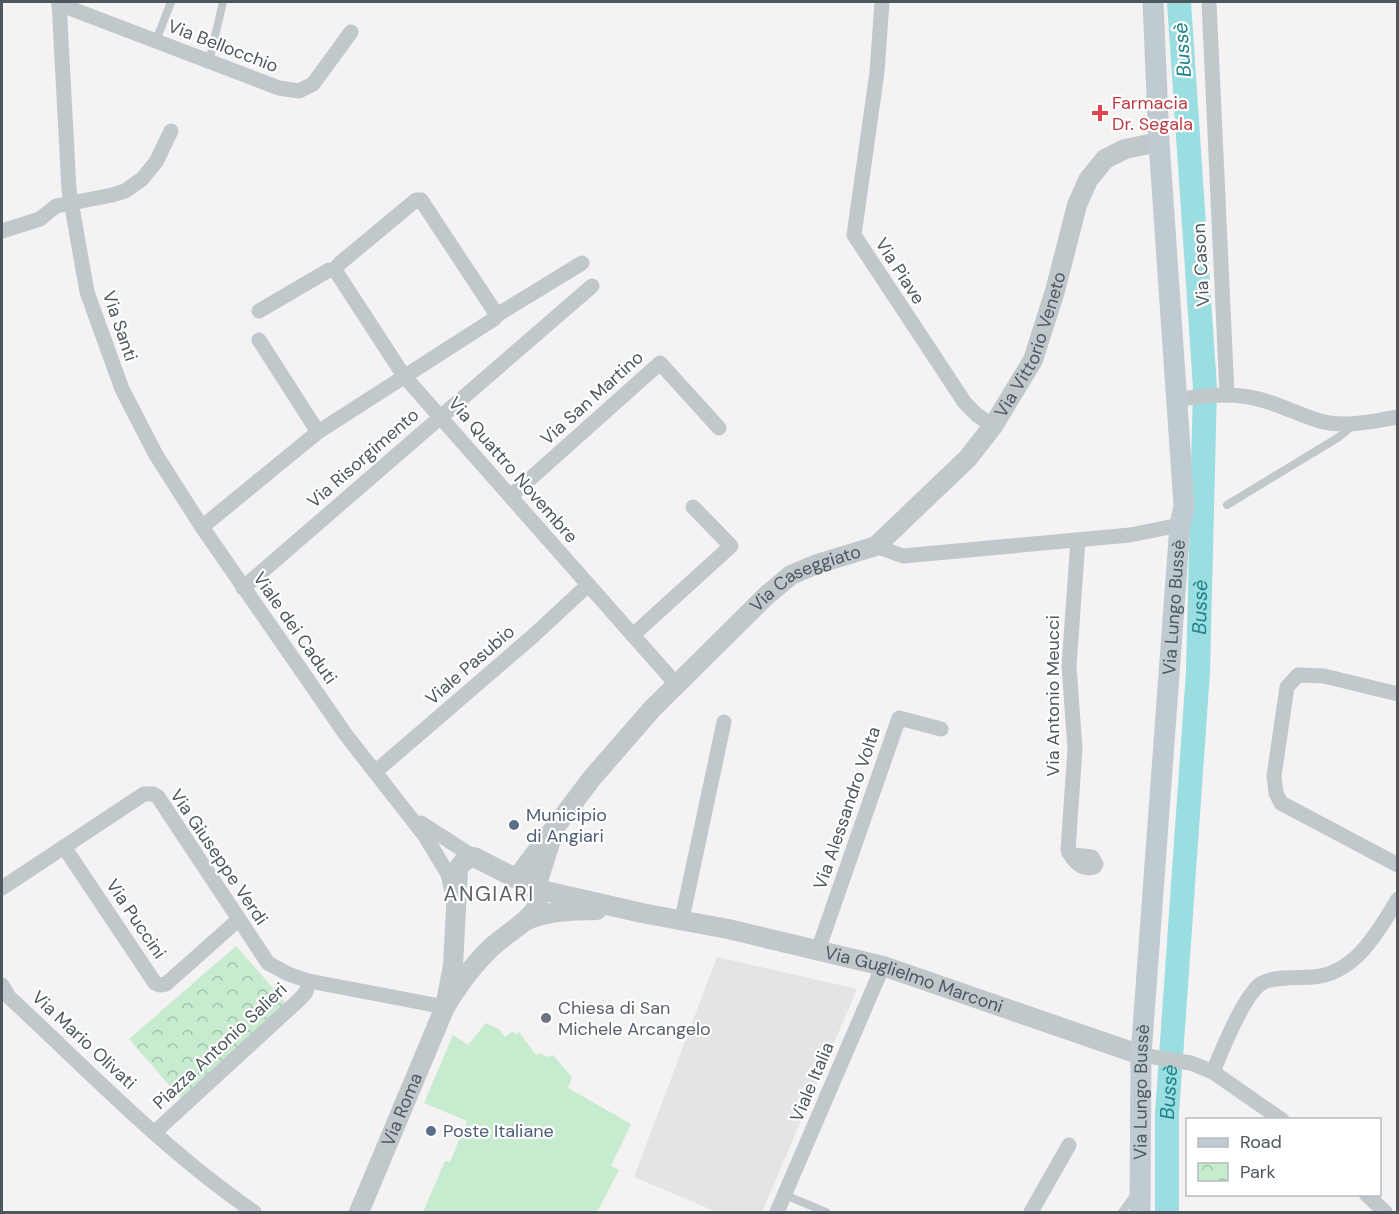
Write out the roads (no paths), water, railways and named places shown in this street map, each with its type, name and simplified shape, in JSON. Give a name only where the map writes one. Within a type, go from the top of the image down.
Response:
[{"type":"main road","name":"Via Lungo Bussè","points":[[1140,1212],[1147,1056],[1180,525],[1184,506],[1159,142],[1153,2]]},
{"type":"street","name":"Via Piave","points":[[882,2],[877,72],[854,236],[960,396],[977,415],[993,426]]},
{"type":"street","name":"Via Cason","points":[[1209,2],[1227,395]]},
{"type":"street","name":"Via Bellocchio","points":[[59,3],[279,88],[299,91],[313,84],[351,32]]},
{"type":"street","name":"Via Santi","points":[[59,3],[69,190],[87,292],[122,389],[156,455]]},
{"type":"street","points":[[2,231],[40,219],[56,206],[112,195],[125,190],[142,179],[156,162],[171,131]]},
{"type":"street","name":"Via Vittorio Veneto","points":[[876,546],[968,458],[993,426],[1033,360],[1055,291],[1077,205],[1089,180],[1105,159],[1125,149],[1159,142]]},
{"type":"street","points":[[259,311],[329,270],[335,270],[339,264],[416,200],[421,200],[496,315]]},
{"type":"street","points":[[202,527],[318,432],[494,319],[496,315],[582,263]]},
{"type":"street","name":"Via Quattro Novembre","points":[[335,270],[405,376],[676,684]]},
{"type":"street","name":"Via Risorgimento","points":[[243,588],[592,286]]},
{"type":"street","points":[[259,340],[318,432]]},
{"type":"street","name":"Via San Martino","points":[[511,496],[660,363],[719,428]]},
{"type":"street","points":[[1178,399],[1242,396],[1270,402],[1321,421],[1354,425],[1398,417]]},
{"type":"street","name":"Viale dei Caduti","points":[[156,455],[243,588],[346,735],[411,816]]},
{"type":"street","points":[[633,635],[731,546],[693,507]]},
{"type":"street","name":"Via Caseggiato","points":[[514,878],[522,871],[592,778],[676,684],[791,575],[876,546],[903,556],[1130,535],[1180,525]]},
{"type":"street","name":"Via Antonio Meucci","points":[[1069,853],[1076,749],[1069,666],[1078,540]]},
{"type":"street","name":"Viale Pasubio","points":[[375,772],[533,636],[588,585]]},
{"type":"street","points":[[1398,694],[1324,676],[1298,675],[1287,687],[1275,776],[1276,793],[1281,803],[1398,865]]},
{"type":"street","name":"Via Alessandro Volta","points":[[818,950],[899,718],[941,729]]},
{"type":"street","points":[[682,919],[724,722]]},
{"type":"street","name":"Via Giuseppe Verdi","points":[[2,888],[144,794],[153,794],[158,797],[268,963],[288,974],[309,981]]},
{"type":"street","points":[[411,816],[474,857],[537,889],[642,913]]},
{"type":"street","points":[[411,816],[448,874],[455,907]]},
{"type":"street","points":[[456,932],[463,944],[474,950],[483,951],[523,922],[538,904],[535,890],[558,821]]},
{"type":"street","name":"Via Puccini","points":[[64,847],[155,983],[166,984],[238,920]]},
{"type":"street","points":[[446,1007],[451,983],[460,865],[468,858],[474,857]]},
{"type":"street","points":[[1213,1072],[1251,993],[1263,983],[1282,979],[1328,976],[1352,960],[1374,939],[1398,899]]},
{"type":"street","points":[[523,922],[541,915],[575,911],[642,913]]},
{"type":"street","name":"Via Guglielmo Marconi","points":[[642,913],[682,919],[884,966],[1147,1056]]},
{"type":"street","points":[[446,1007],[466,975],[493,945]]},
{"type":"street","name":"Viale Italia","points":[[777,1212],[884,966]]},
{"type":"street","name":"Piazza Antonio Salieri","points":[[154,1132],[300,999],[306,992],[309,981],[446,1007]]},
{"type":"street","name":"Via Mario Olivati","points":[[2,985],[9,997],[154,1132],[196,1169],[254,1212]]},
{"type":"street","name":"Via Roma","points":[[359,1212],[446,1007]]},
{"type":"street","points":[[1147,1056],[1190,1062],[1213,1072],[1281,1118]]},
{"type":"street","points":[[1031,1212],[1069,1145]]},
{"type":"street","points":[[1368,1196],[1385,1212]]},
{"type":"lane","points":[[156,41],[171,2]]},
{"type":"lane","points":[[209,62],[223,2]]},
{"type":"lane","points":[[1227,505],[1339,437],[1354,425]]},
{"type":"lane","points":[[1122,1212],[1140,1187]]},
{"type":"lane","points":[[785,1195],[826,1212]]},
{"type":"waterway","name":"Bussè","points":[[1167,1212],[1167,1113],[1198,672],[1205,388],[1179,2]]},
{"type":"place","name":"Farmacia Dr. Segala","points":[[1100,113]]},
{"type":"place","name":"Municipio di Angiari","points":[[514,825]]},
{"type":"place","name":"Chiesa di San Michele Arcangelo","points":[[546,1018]]},
{"type":"place","name":"Poste Italiane","points":[[431,1131]]},
{"type":"district","name":"ANGIARI","points":[[489,894]]}]
